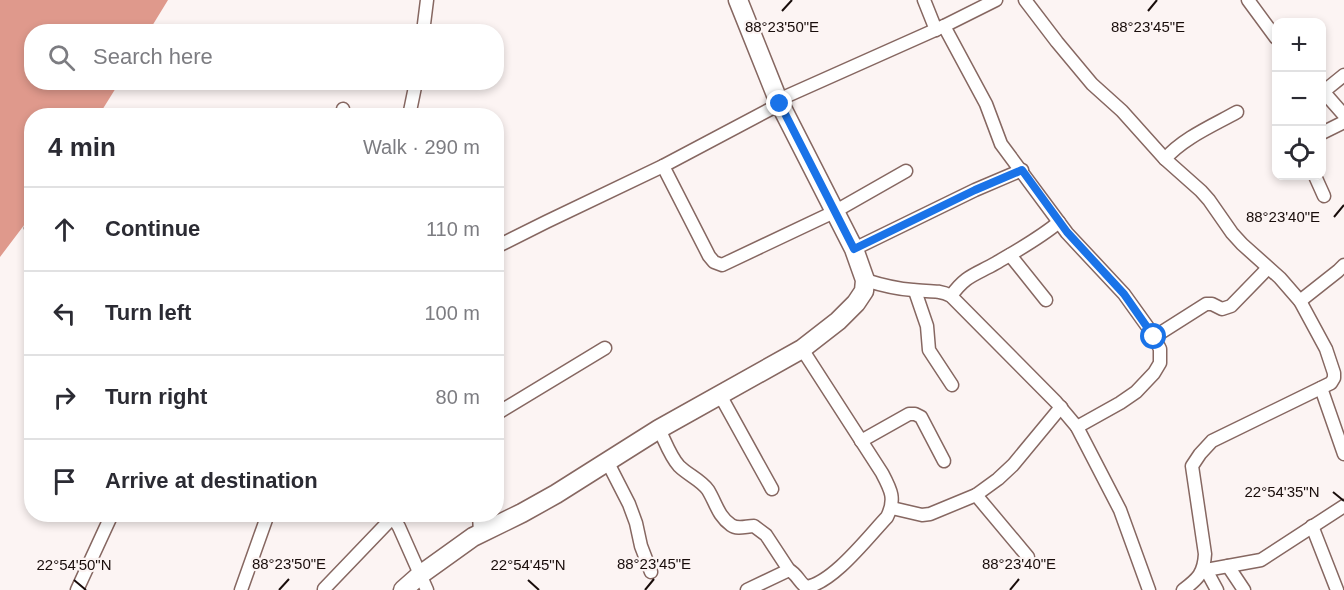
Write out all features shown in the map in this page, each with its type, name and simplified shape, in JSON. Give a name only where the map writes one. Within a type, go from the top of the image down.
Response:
[{"type":"main road","points":[[504,518],[522,513],[547,499],[659,429],[802,349],[838,321],[856,303],[864,291],[865,280],[854,249],[779,102],[738,0]]},
{"type":"main road","points":[[403,590],[424,582],[480,524]]},
{"type":"street","points":[[424,24],[427,0]]},
{"type":"street","points":[[924,0],[986,104],[1001,144],[1081,249],[1124,294],[1160,349],[1160,363],[1136,392],[1077,428]]},
{"type":"street","points":[[504,243],[663,166],[779,102],[996,0]]},
{"type":"street","points":[[1025,0],[1092,84],[1122,111],[1165,159],[1201,191],[1232,233],[1300,301],[1326,349],[1334,373],[1332,384],[1344,454]]},
{"type":"street","points":[[1248,0],[1272,33]]},
{"type":"street","points":[[1326,88],[1344,75]]},
{"type":"street","points":[[411,108],[414,90]]},
{"type":"street","points":[[1326,96],[1344,116]]},
{"type":"street","points":[[1165,159],[1172,150],[1237,112]]},
{"type":"street","points":[[1326,131],[1344,122]]},
{"type":"street","points":[[663,166],[710,256],[718,265],[727,263],[834,212],[906,171]]},
{"type":"street","points":[[854,249],[975,190],[1022,170]]},
{"type":"street","points":[[1317,180],[1324,196]]},
{"type":"street","points":[[951,296],[958,286],[970,276],[1044,235],[1059,222]]},
{"type":"street","points":[[1010,255],[1046,300]]},
{"type":"street","points":[[1300,301],[1344,265]]},
{"type":"street","points":[[1154,337],[1206,304],[1222,309],[1231,306],[1268,268]]},
{"type":"street","points":[[865,280],[893,288],[939,291],[951,296],[1060,407],[1077,428],[1120,510],[1149,590]]},
{"type":"street","points":[[915,291],[927,326],[929,350],[952,385]]},
{"type":"street","points":[[504,409],[605,348]]},
{"type":"street","points":[[659,429],[675,460],[704,484],[721,516],[734,527],[754,526],[766,535],[789,570],[807,588],[819,582],[841,565],[887,517],[892,508],[892,497],[888,485],[802,349]]},
{"type":"street","points":[[1217,590],[1205,568],[1192,466],[1212,441],[1332,384]]},
{"type":"street","points":[[720,395],[772,489]]},
{"type":"street","points":[[892,508],[922,515],[930,514],[976,495],[1013,465],[1060,407]]},
{"type":"street","points":[[861,441],[909,414],[915,414],[921,417],[944,461]]},
{"type":"street","points":[[608,461],[629,504],[651,572]]},
{"type":"street","points":[[976,495],[1028,557]]},
{"type":"street","points":[[1205,568],[1261,560],[1344,506]]},
{"type":"street","points":[[77,590],[108,522]]},
{"type":"street","points":[[241,590],[265,522]]},
{"type":"street","points":[[324,589],[386,522]]},
{"type":"street","points":[[395,522],[424,582]]},
{"type":"street","points":[[1312,526],[1336,590]]},
{"type":"street","points":[[1228,566],[1244,590]]},
{"type":"street","points":[[1183,590],[1198,578],[1205,568]]},
{"type":"street","points":[[747,590],[789,570]]},
{"type":"shaded area","points":[[0,0],[168,0],[153,24],[24,24],[24,90],[115,90],[103,108],[24,108],[24,225],[0,257]]},
{"type":"route","points":[[780,104],[854,249],[975,190],[1022,170],[1067,232],[1124,294],[1154,337]]}]
